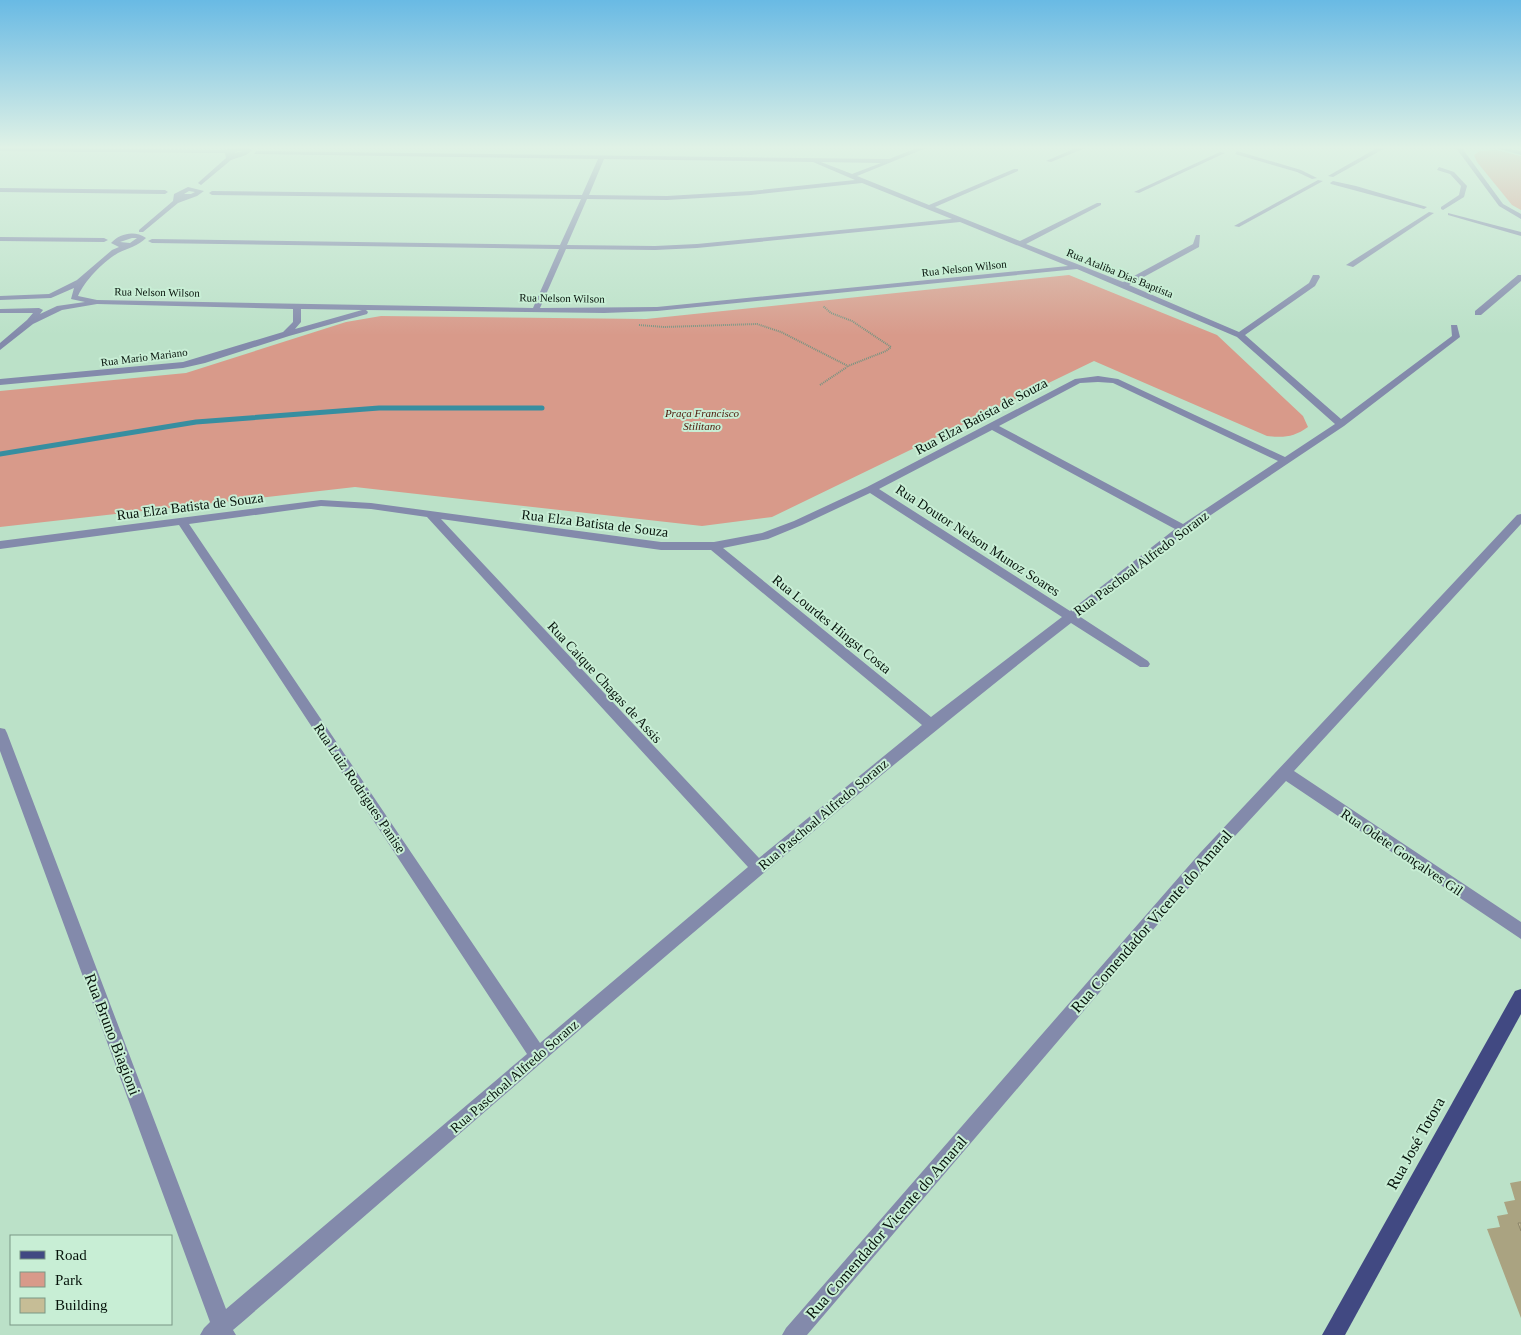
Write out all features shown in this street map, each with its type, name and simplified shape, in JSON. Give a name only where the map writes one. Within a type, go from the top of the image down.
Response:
[{"type":"main road","name":"Rua José Totora","points":[[1333,1335],[1521,997]]},
{"type":"main road","name":"Rua José Totora","points":[[1342,1335],[1346,1310]]},
{"type":"street","points":[[116,247],[138,239],[165,210]]},
{"type":"street","points":[[536,309],[578,210]]},
{"type":"street","name":"Rua Ataliba Dias Baptista","points":[[933,210],[1123,285],[1240,335],[1341,424]]},
{"type":"street","points":[[1020,244],[1087,210]]},
{"type":"street","points":[[1237,226],[1263,210]]},
{"type":"street","points":[[1426,210],[1442,215],[1450,214],[1521,234]]},
{"type":"street","points":[[1449,210],[1450,214]]},
{"type":"street","points":[[1350,265],[1431,213]]},
{"type":"street","points":[[0,239],[104,240],[125,237],[152,240],[655,248],[697,246],[959,220]]},
{"type":"street","points":[[1511,232],[1521,227]]},
{"type":"street","points":[[1123,285],[1196,245],[1198,236]]},
{"type":"street","points":[[39,310],[34,307],[35,305],[80,282],[125,237]]},
{"type":"street","points":[[104,240],[116,247]]},
{"type":"street","name":"Rua Nelson Wilson","points":[[1025,274],[1038,266],[1042,260],[1040,252]]},
{"type":"street","name":"Rua Nelson Wilson","points":[[60,308],[97,302],[604,311],[658,309],[810,296],[1078,267]]},
{"type":"street","points":[[1240,335],[1312,284],[1316,277]]},
{"type":"street","points":[[1478,313],[1521,277]]},
{"type":"street","points":[[30,322],[70,304],[80,282]]},
{"type":"street","name":"Rua Nelson Wilson","points":[[50,296],[68,294],[97,302]]},
{"type":"street","points":[[0,298],[50,296]]},
{"type":"street","points":[[286,334],[297,322],[297,307]]},
{"type":"street","points":[[0,311],[60,308]]},
{"type":"street","name":"Rua Mario Mariano","points":[[0,382],[183,365],[380,308]]},
{"type":"street","points":[[0,347],[30,322],[39,310]]},
{"type":"street","name":"Rua Paschoal Alfredo Soranz","points":[[219,1332],[538,1055],[758,868],[931,725],[1183,528],[1341,424],[1456,337],[1454,327]]},
{"type":"street","name":"Rua Elza Batista de Souza","points":[[0,545],[321,503],[371,506],[661,546],[714,546],[764,536],[798,523],[871,489],[1078,381],[1098,379],[1115,381],[1286,461]]},
{"type":"street","points":[[992,426],[1183,528]]},
{"type":"street","name":"Rua Doutor Nelson Munoz Soares","points":[[871,489],[1144,664]]},
{"type":"street","name":"Rua Caique Chagas de Assis","points":[[431,515],[758,868]]},
{"type":"street","name":"Rua Comendador Vicente do Amaral","points":[[793,1335],[1199,865],[1521,517]]},
{"type":"street","name":"Rua Luiz Rodrigues Panise","points":[[182,521],[538,1055]]},
{"type":"street","name":"Rua Lourdes Hingst Costa","points":[[714,546],[931,725]]},
{"type":"street","name":"Rua Bruno Biagioni","points":[[0,733],[219,1332]]},
{"type":"street","name":"Rua Odete Gonçalves Gil","points":[[1284,772],[1521,931]]},
{"type":"path","points":[[810,296],[831,313],[852,321],[891,347],[886,351],[848,366],[820,385]]},
{"type":"path","points":[[604,311],[631,324],[664,327],[757,324],[804,343],[848,366]]},
{"type":"green space","name":"Praça Francisco Stilitano","points":[[1069,275],[1217,335],[1303,416],[1308,427],[1289,436],[1267,436],[1094,361],[772,517],[702,526],[355,487],[0,527],[0,391],[186,373],[346,322],[381,316],[646,319]]},
{"type":"waterway","points":[[0,454],[196,422],[379,408],[542,408]]}]
